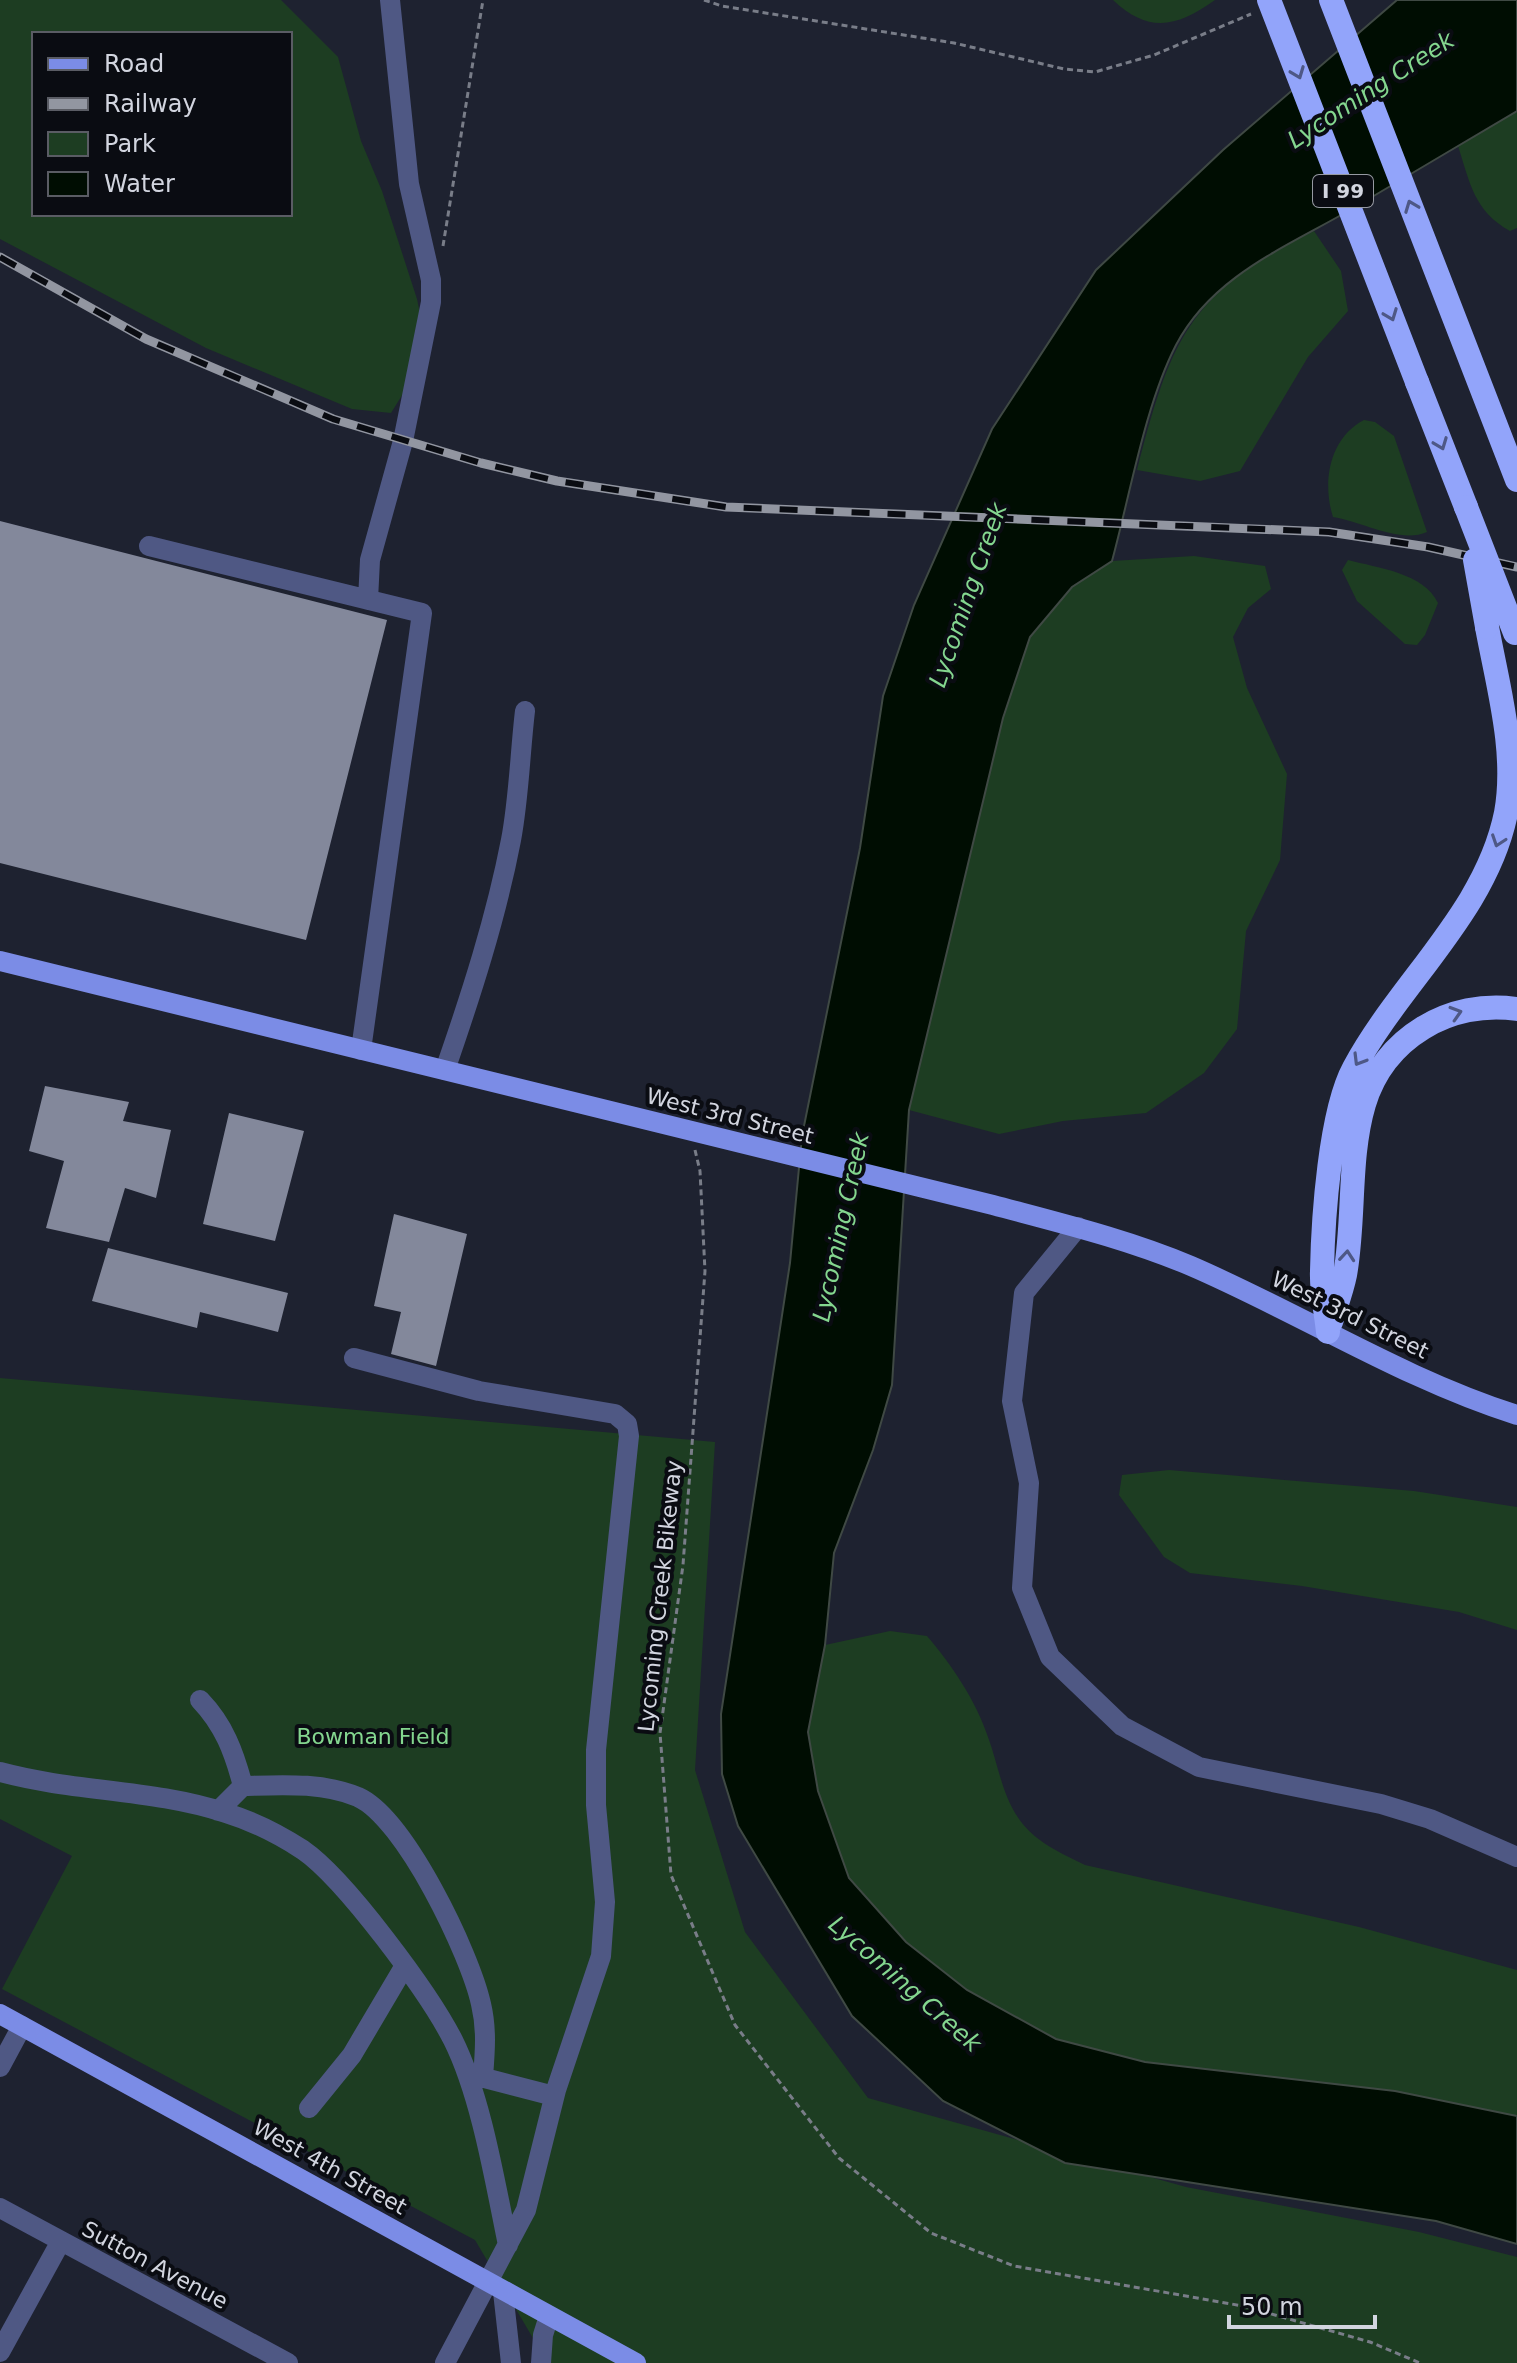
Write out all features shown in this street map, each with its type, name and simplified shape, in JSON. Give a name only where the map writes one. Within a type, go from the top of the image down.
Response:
[{"type":"highway","points":[[1331,0],[1517,480]]},
{"type":"highway","name":"I 99","points":[[1263,6],[1417,382],[1516,636]]},
{"type":"highway","points":[[1328,1332],[1321,1274],[1341,1098],[1364,1051],[1476,889],[1494,852],[1506,815],[1510,759],[1466,507]]},
{"type":"highway","points":[[1328,1332],[1345,1276],[1361,1119],[1375,1079],[1406,1040],[1433,1022],[1482,1007],[1517,1009]]},
{"type":"main road","name":"West 3rd Street","points":[[0,961],[1078,1227],[1189,1265],[1443,1387],[1517,1415]]},
{"type":"main road","name":"West 4th Street","points":[[0,2014],[636,2363]]},
{"type":"street","points":[[368,600],[370,560],[425,345],[431,280],[409,184],[390,0]]},
{"type":"street","points":[[149,546],[422,613],[361,1050]]},
{"type":"street","points":[[445,1070],[476,982],[504,873],[512,836],[525,711]]},
{"type":"street","points":[[1078,1227],[1024,1293],[1012,1401],[1029,1483],[1022,1588],[1050,1657],[1122,1726],[1199,1767],[1381,1804],[1430,1819],[1517,1857]]},
{"type":"street","points":[[354,1358],[479,1391],[615,1414],[627,1424],[629,1436],[596,1750],[605,1930],[594,1982],[554,2096],[533,2193],[508,2245],[496,2288],[445,2363]]},
{"type":"street","points":[[200,1700],[222,1729],[243,1786]]},
{"type":"street","points":[[0,1772],[174,1799],[218,1811],[273,1834],[314,1859],[404,1967],[474,2075],[508,2245]]},
{"type":"street","points":[[218,1811],[243,1786],[293,1784],[332,1789],[359,1798],[381,1812],[396,1828],[452,1927],[472,1972],[486,2032],[474,2075]]},
{"type":"street","points":[[309,2108],[352,2055],[404,1967]]},
{"type":"street","points":[[0,2067],[22,2026]]},
{"type":"street","points":[[474,2075],[554,2096]]},
{"type":"street","name":"Sutton Avenue","points":[[0,2208],[286,2363]]},
{"type":"street","points":[[0,2352],[61,2241]]},
{"type":"street","points":[[496,2288],[511,2363]]},
{"type":"street","points":[[541,2363],[543,2335],[549,2316]]},
{"type":"path","points":[[431,280],[444,244],[483,0]]},
{"type":"path","points":[[704,0],[722,6],[954,43],[1064,69],[1095,72],[1154,55],[1263,6]]},
{"type":"path","name":"Lycoming Creek Bikeway","points":[[691,1131],[700,1171],[705,1271],[683,1565],[660,1733],[671,1875],[735,2025],[839,2158],[931,2233],[1014,2266],[1243,2306],[1370,2342],[1420,2363]]},
{"type":"green space","points":[[0,0],[281,0],[338,57],[361,141],[382,191],[417,299],[421,318],[409,384],[391,413],[352,409],[206,348],[0,239]]},
{"type":"green space","points":[[1113,0],[1215,0],[1189,16],[1164,23],[1139,18]]},
{"type":"green space","points":[[1517,111],[1517,228],[1510,231],[1481,205],[1470,184],[1458,146]]},
{"type":"green space","points":[[1314,231],[1341,271],[1348,311],[1308,357],[1240,471],[1200,481],[1137,470],[1161,386],[1191,324],[1212,299],[1238,276]]},
{"type":"green space","points":[[1364,420],[1375,422],[1394,436],[1427,532],[1393,534],[1333,517],[1328,490],[1331,462],[1343,438]]},
{"type":"green space","points":[[1194,556],[1265,566],[1271,589],[1248,608],[1233,637],[1247,688],[1287,774],[1280,860],[1246,931],[1237,1029],[1204,1073],[1146,1113],[1063,1121],[999,1134],[909,1110],[1003,718],[1030,637],[1072,587],[1112,561]]},
{"type":"green space","points":[[1348,560],[1399,573],[1431,593],[1438,603],[1425,635],[1417,645],[1405,644],[1357,601],[1342,570]]},
{"type":"green space","name":"Bowman Field","points":[[0,1378],[715,1442],[695,1770],[745,1932],[868,2098],[1186,2187],[1419,2232],[1517,2257],[1517,2363],[543,2363],[540,2350],[475,2240],[2,1989],[72,1856],[0,1819]]},
{"type":"green space","points":[[1169,1470],[1414,1491],[1517,1507],[1517,1630],[1459,1612],[1302,1586],[1190,1573],[1164,1557],[1119,1495],[1122,1475]]},
{"type":"green space","points":[[890,1631],[927,1636],[945,1659],[970,1697],[983,1724],[1013,1810],[1025,1827],[1058,1851],[1085,1865],[1359,1927],[1517,1970],[1517,2116],[1395,2091],[1145,2062],[1056,2039],[967,1990],[906,1942],[849,1878],[818,1791],[808,1732],[825,1645]]},
{"type":"water","name":"Lycoming Creek","points":[[1397,0],[1517,0],[1517,111],[1276,251],[1209,300],[1176,345],[1155,395],[1112,561],[1072,587],[1030,637],[1003,718],[909,1110],[892,1385],[873,1450],[834,1553],[825,1645],[808,1732],[818,1791],[849,1878],[906,1942],[967,1990],[1056,2039],[1145,2062],[1395,2091],[1517,2116],[1517,2244],[1436,2221],[1065,2163],[943,2101],[852,2016],[738,1826],[722,1774],[721,1714],[790,1263],[802,1136],[860,848],[883,696],[914,605],[992,429],[1096,270],[1223,150]]},
{"type":"building","points":[[0,521],[387,620],[306,940],[0,863]]},
{"type":"building","points":[[45,1086],[129,1102],[123,1121],[171,1130],[156,1198],[125,1188],[109,1242],[46,1228],[64,1161],[29,1151]]},
{"type":"building","points":[[229,1113],[304,1131],[275,1241],[203,1224]]},
{"type":"building","points":[[394,1214],[467,1234],[436,1366],[391,1354],[401,1312],[374,1306]]},
{"type":"building","points":[[108,1248],[288,1293],[278,1332],[200,1312],[197,1328],[92,1301]]},
{"type":"railway","points":[[0,257],[146,339],[333,419],[481,463],[557,481],[726,507],[1329,532],[1428,547],[1517,567]]}]
